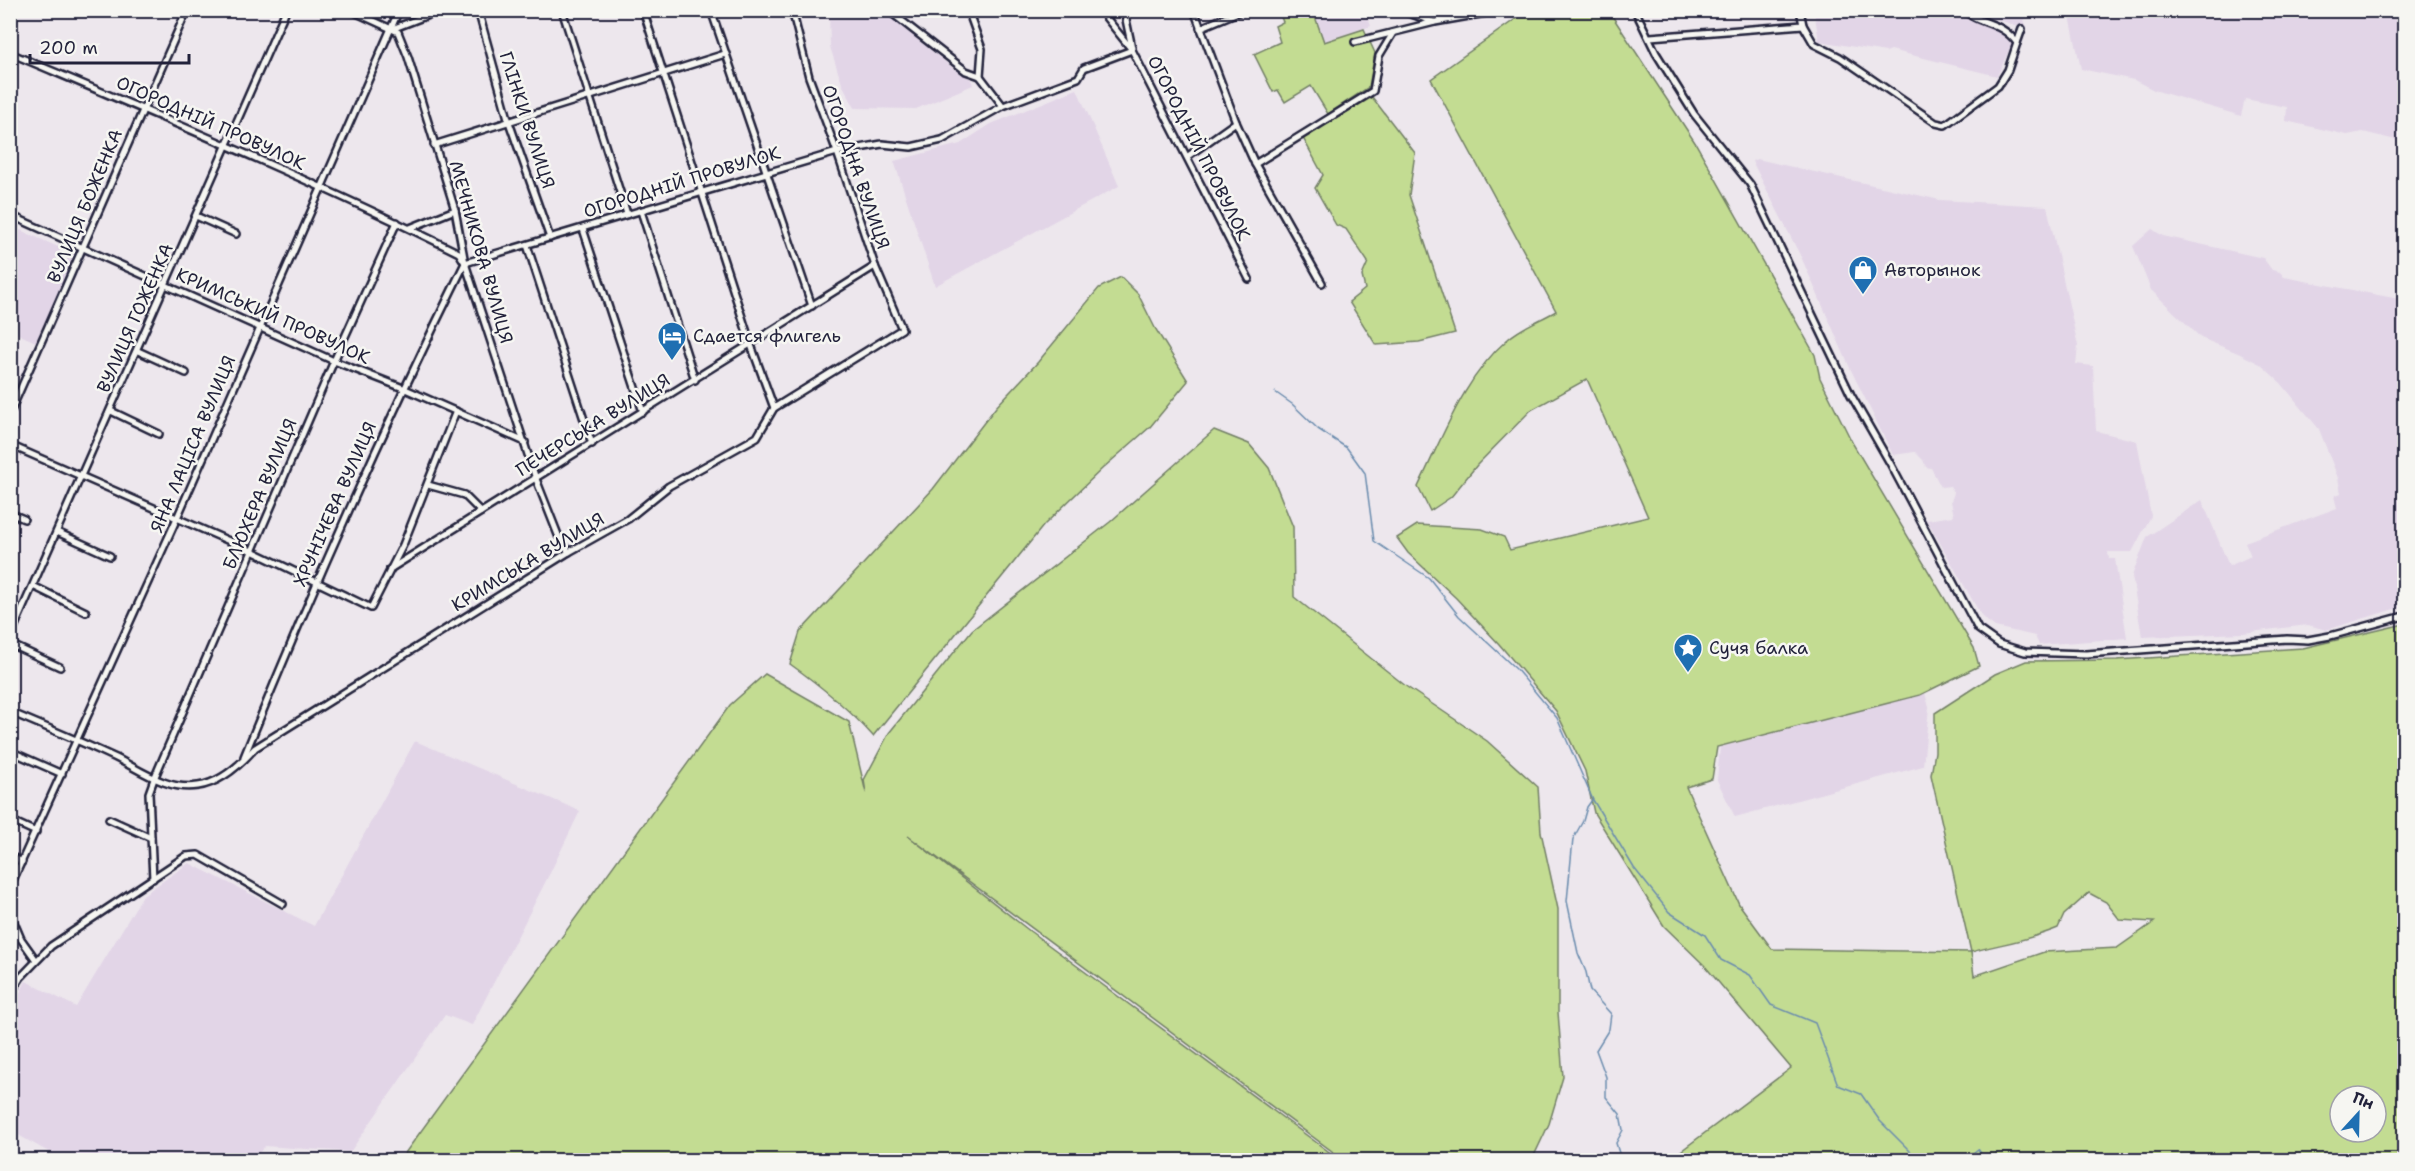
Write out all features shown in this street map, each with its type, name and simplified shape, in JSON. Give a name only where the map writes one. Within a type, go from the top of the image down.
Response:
[{"type":"street","name":"ВУЛИЦЯ БОЖЕНКА","points":[[10,413],[187,10]]},
{"type":"street","name":"ВУЛИЦЯ ГОЖЕНКА","points":[[10,637],[138,351],[286,10]]},
{"type":"street","points":[[350,10],[392,28],[441,10]]},
{"type":"street","name":"ЯНА ЛАЦІСА ВУЛИЦЯ","points":[[10,887],[177,518],[399,10]]},
{"type":"street","name":"ГЛІНКИ ВУЛИЦЯ","points":[[478,10],[509,122],[550,238]]},
{"type":"street","points":[[562,10],[627,214]]},
{"type":"street","points":[[643,10],[700,191],[774,408]]},
{"type":"street","points":[[711,10],[812,306]]},
{"type":"street","name":"ОГОРОДНА ВУЛИЦЯ","points":[[792,10],[809,77],[837,152],[874,267],[902,329]]},
{"type":"street","points":[[888,10],[966,71],[980,76],[1003,106]]},
{"type":"street","points":[[968,10],[982,49],[980,76]]},
{"type":"street","points":[[1100,10],[1132,50]]},
{"type":"street","points":[[1124,10],[1132,50]]},
{"type":"street","points":[[1194,10],[1236,122],[1255,164],[1322,283]]},
{"type":"street","points":[[1200,28],[1243,10]]},
{"type":"street","points":[[1400,10],[1435,22]]},
{"type":"street","points":[[1355,42],[1435,22],[1503,10]]},
{"type":"street","points":[[1635,10],[1656,53],[1694,114],[1750,184],[1851,395],[1890,463],[1978,629],[1999,644],[2025,652],[2086,654],[2287,639],[2308,640],[2404,616]]},
{"type":"street","points":[[1800,10],[1803,25],[1815,44],[1840,57],[1936,123],[1945,124],[1998,86],[2008,70],[2022,29]]},
{"type":"street","points":[[1964,10],[2000,26],[2009,32],[2017,43]]},
{"type":"street","points":[[1650,38],[1803,25]]},
{"type":"street","name":"МЕЧНИКОВА ВУЛИЦЯ","points":[[392,28],[398,32],[408,57],[455,210],[465,263],[536,479],[560,540],[569,552]]},
{"type":"street","points":[[1255,164],[1373,91],[1379,56],[1393,33]]},
{"type":"street","name":"ОГОРОДНІЙ ПРОВУЛОК","points":[[10,53],[227,145],[397,222],[459,253],[465,263],[583,229],[767,171],[837,152],[882,144],[911,147],[942,140],[1003,106],[1078,78],[1084,68],[1132,50],[1249,279]]},
{"type":"street","points":[[434,145],[725,54]]},
{"type":"street","points":[[1188,156],[1236,122]]},
{"type":"street","points":[[410,228],[455,210]]},
{"type":"street","points":[[641,211],[694,380]]},
{"type":"street","name":"КРИМСЬКИЙ ПРОВУЛОК","points":[[10,215],[334,361],[403,388],[525,442]]},
{"type":"street","points":[[196,216],[236,234]]},
{"type":"street","name":"БЛЮХЕРА ВУЛИЦЯ","points":[[153,879],[149,793],[154,779],[334,361],[397,222]]},
{"type":"street","points":[[583,229],[642,412]]},
{"type":"street","points":[[527,245],[592,444]]},
{"type":"street","name":"ХРУНІЧЕВА ВУЛИЦЯ","points":[[242,762],[317,581],[403,388],[465,263]]},
{"type":"street","name":"ПЕЧЕРСЬКА ВУЛИЦЯ","points":[[389,570],[874,267]]},
{"type":"street","name":"КРИМСЬКА ВУЛИЦЯ","points":[[10,712],[118,759],[154,779],[181,786],[199,786],[230,771],[262,744],[569,552],[628,519],[669,486],[757,437],[774,408],[902,329]]},
{"type":"street","points":[[138,351],[186,373]]},
{"type":"street","points":[[111,411],[159,434]]},
{"type":"street","points":[[10,445],[252,551],[371,608],[403,545],[456,411]]},
{"type":"street","points":[[428,485],[464,495],[482,512]]},
{"type":"street","points":[[10,513],[24,519]]},
{"type":"street","points":[[57,532],[110,556]]},
{"type":"street","points":[[33,586],[86,612]]},
{"type":"street","points":[[10,644],[60,667]]},
{"type":"street","points":[[10,751],[62,774]]},
{"type":"street","points":[[110,819],[152,838]]},
{"type":"street","points":[[10,820],[36,831]]},
{"type":"street","points":[[10,994],[21,977],[51,946],[186,856],[198,855],[283,904]]},
{"type":"street","points":[[10,856],[22,862]]},
{"type":"street","points":[[10,913],[21,939],[36,960]]},
{"type":"shaded area","points":[[829,11],[882,11],[953,68],[971,79],[973,85],[916,109],[855,108],[842,84],[830,47]]},
{"type":"shaded area","points":[[1313,11],[1365,11],[1371,26],[1324,42]]},
{"type":"shaded area","points":[[1814,11],[1957,11],[1956,16],[1962,19],[1966,17],[2000,29],[2013,42],[1997,76],[1891,50],[1886,52],[1819,41]]},
{"type":"shaded area","points":[[1973,11],[2034,11],[2024,20],[2027,28],[2025,31]]},
{"type":"shaded area","points":[[2069,11],[2404,11],[2404,142],[2363,132],[2347,135],[2286,121],[2287,107],[2245,99],[2241,116],[2154,90],[2134,80],[2081,69]]},
{"type":"shaded area","points":[[1077,89],[1119,186],[935,286],[894,161],[960,144],[991,124]]},
{"type":"shaded area","points":[[1757,159],[1940,200],[2047,206],[2078,346],[2076,364],[2093,366],[2096,431],[2137,441],[2151,516],[2132,552],[2108,552],[2109,559],[2115,559],[2127,638],[2039,645],[2035,636],[1995,627],[1982,617],[1927,520],[1954,516],[1951,501],[1954,493],[1950,486],[1941,487],[1931,468],[1926,467],[1915,452],[1893,455],[1850,368],[1802,259],[1752,161]]},
{"type":"shaded area","points":[[11,226],[74,254],[36,342],[11,331]]},
{"type":"shaded area","points":[[2152,229],[2163,236],[2263,258],[2272,270],[2280,272],[2284,277],[2404,300],[2404,606],[2326,630],[2308,625],[2243,633],[2142,637],[2132,576],[2147,537],[2202,500],[2229,566],[2251,556],[2245,542],[2337,508],[2334,496],[2341,493],[2338,478],[2319,429],[2281,383],[2260,364],[2201,338],[2151,290],[2133,246]]},
{"type":"shaded area","points":[[1925,693],[1929,707],[1923,766],[1735,817],[1717,780],[1720,747]]},
{"type":"shaded area","points":[[415,741],[580,811],[472,1025],[445,1015],[350,1152],[265,1146],[253,1160],[63,1160],[11,1131],[11,1010],[26,981],[76,1007],[143,895],[189,863],[314,926]]},
{"type":"green space","points":[[1278,10],[1313,11],[1324,42],[1364,29],[1375,53],[1369,87],[1328,114],[1311,86],[1285,102],[1278,90],[1273,92],[1254,54],[1280,42],[1275,26],[1283,22]]},
{"type":"green space","points":[[1527,11],[1609,11],[1696,144],[1815,355],[1820,378],[1853,444],[1974,648],[1979,666],[1920,695],[1717,747],[1712,779],[1686,787],[1739,904],[1772,949],[1971,952],[1931,775],[1935,752],[1935,713],[1995,674],[2026,661],[2117,660],[2303,648],[2404,624],[2404,1160],[1669,1160],[1791,1068],[1704,965],[1664,926],[1594,813],[1585,771],[1556,711],[1499,644],[1456,598],[1408,553],[1397,538],[1417,525],[1482,529],[1504,537],[1510,550],[1648,517],[1587,379],[1531,410],[1477,465],[1451,497],[1430,511],[1418,487],[1456,408],[1479,371],[1513,335],[1556,311],[1431,79]],"holes":[[[2089,893],[2106,902],[2120,920],[2154,922],[2117,948],[2044,952],[1974,976],[1971,952],[2026,939],[2058,928],[2064,915]]]},
{"type":"green space","points":[[1372,97],[1415,153],[1409,195],[1455,333],[1419,342],[1376,345],[1349,302],[1365,289],[1362,276],[1368,262],[1346,229],[1336,225],[1315,188],[1323,175],[1303,138]]},
{"type":"green space","points":[[1121,277],[1138,294],[1155,328],[1188,381],[1150,427],[1103,468],[1044,525],[873,736],[834,698],[790,664],[800,632],[933,489],[996,407],[1038,362],[1099,288]]},
{"type":"green space","points":[[1214,430],[1249,444],[1269,468],[1293,527],[1294,597],[1407,687],[1487,741],[1538,787],[1541,832],[1558,909],[1558,1012],[1563,1077],[1549,1124],[1532,1160],[1344,1160],[908,836],[1031,932],[1340,1160],[400,1160],[730,705],[765,674],[849,722],[866,793],[864,780],[889,733],[972,630],[1110,522]]},
{"type":"waterway","points":[[1275,392],[1292,404],[1318,429],[1347,448],[1365,473],[1374,541],[1429,578],[1459,616],[1516,669],[1557,718],[1593,800],[1634,868],[1669,912],[1705,935],[1721,960],[1750,975],[1771,1005],[1815,1023],[1838,1085],[1861,1094],[1880,1121],[1912,1153],[1925,1160]]},
{"type":"waterway","points":[[1592,800],[1573,839],[1567,901],[1578,953],[1586,972],[1590,991],[1611,1014],[1609,1029],[1596,1050],[1606,1077],[1606,1097],[1620,1114],[1623,1130],[1616,1143],[1621,1160]]},
{"type":"waterway","points":[[1964,1160],[1978,1149],[1985,1160]]},
{"type":"place","name":"Авторынок","points":[[1863,296]]},
{"type":"place","name":"Сдается флигель","points":[[672,362]]},
{"type":"place","name":"Сучя балка","points":[[1688,674]]}]
